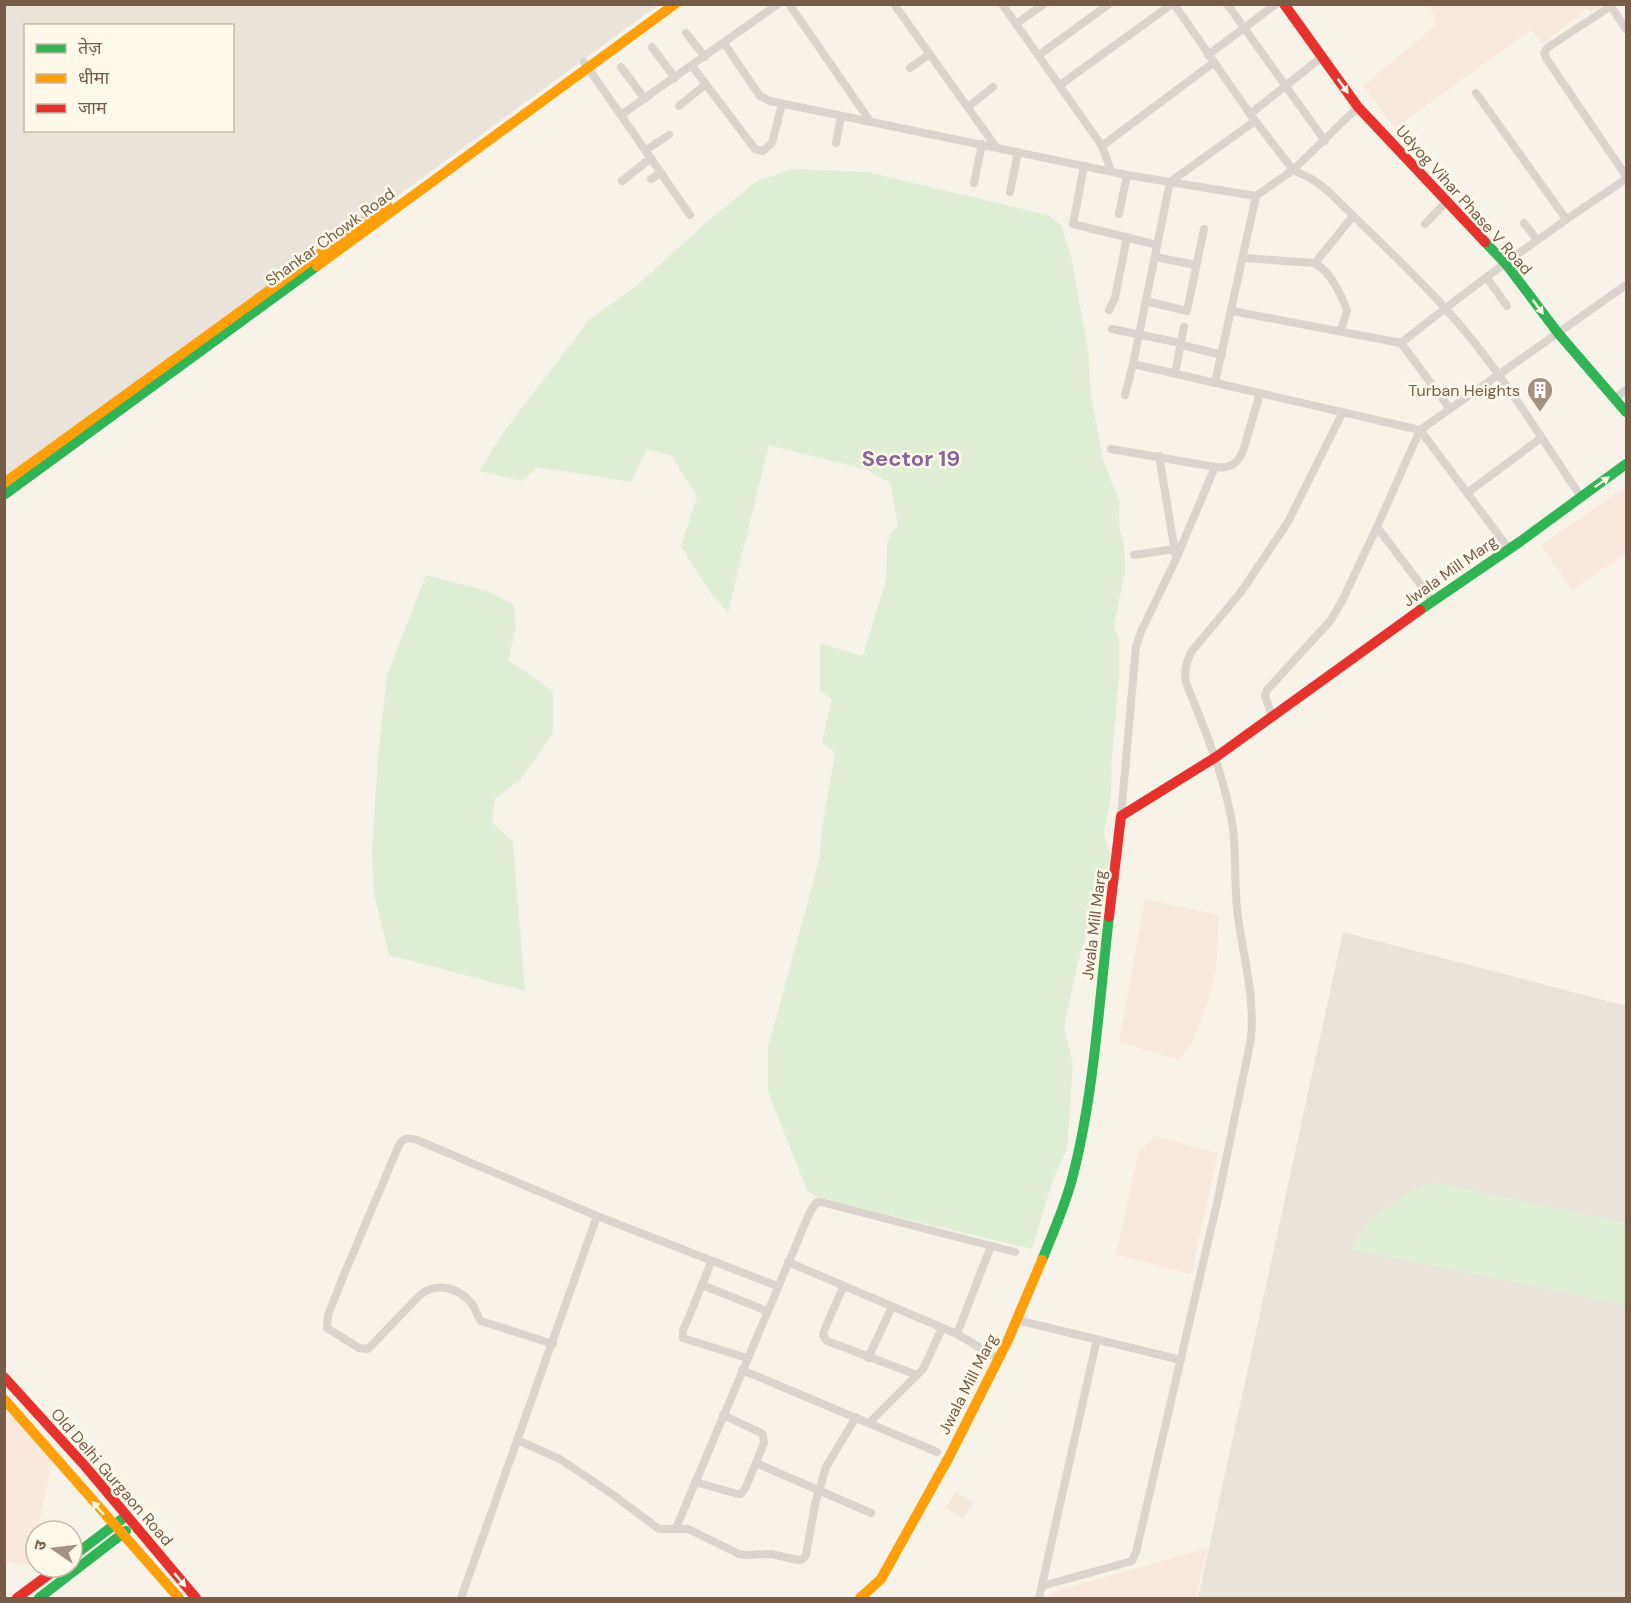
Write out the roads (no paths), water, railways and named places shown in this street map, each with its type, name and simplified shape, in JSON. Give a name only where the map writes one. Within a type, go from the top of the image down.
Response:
[{"type":"street","name":"Shankar Chowk Road","points":[[4,495],[586,65],[664,4]]},
{"type":"street","name":"Shankar Chowk Road","points":[[4,483],[586,65],[675,4]]},
{"type":"street","points":[[621,115],[777,4]]},
{"type":"street","points":[[789,4],[870,121]]},
{"type":"street","points":[[894,4],[996,147]]},
{"type":"street","points":[[1002,4],[1102,146],[1111,171]]},
{"type":"street","points":[[1016,24],[1044,4]]},
{"type":"street","points":[[1039,55],[1109,4]]},
{"type":"street","points":[[1060,85],[1173,4],[1252,118],[1293,170],[1312,179],[1328,191],[1445,308],[1498,375],[1581,497]]},
{"type":"street","points":[[1227,4],[1325,141]]},
{"type":"street","points":[[1208,55],[1276,4]]},
{"type":"street","name":"Udyog Vihar Phase V Road","points":[[1284,4],[1358,108],[1506,264],[1558,333],[1626,412]]},
{"type":"street","points":[[1401,342],[1537,240],[1626,178],[1544,53],[1546,48],[1608,8],[1612,8],[1626,28]]},
{"type":"street","points":[[686,33],[705,57]]},
{"type":"street","points":[[724,43],[760,96],[770,101],[1127,175],[1256,196]]},
{"type":"street","points":[[652,47],[675,78]]},
{"type":"street","points":[[910,68],[930,54]]},
{"type":"street","points":[[1125,395],[1170,183],[1252,118],[1322,57]]},
{"type":"street","points":[[1102,146],[1214,63]]},
{"type":"street","points":[[586,65],[690,215]]},
{"type":"street","points":[[692,66],[754,149],[763,151],[772,143],[782,104]]},
{"type":"street","points":[[621,67],[645,99]]},
{"type":"street","points":[[679,106],[706,84]]},
{"type":"street","points":[[968,107],[993,87]]},
{"type":"street","points":[[1476,93],[1566,219]]},
{"type":"street","points":[[1215,383],[1256,196],[1293,170],[1358,108]]},
{"type":"street","points":[[836,143],[841,116]]},
{"type":"street","points":[[622,181],[669,135]]},
{"type":"street","points":[[974,183],[982,144]]},
{"type":"street","points":[[1010,192],[1018,152]]},
{"type":"street","points":[[1084,166],[1073,224],[1157,245]]},
{"type":"street","points":[[651,179],[661,173]]},
{"type":"street","points":[[1119,214],[1127,175]]},
{"type":"street","points":[[1425,224],[1447,201]]},
{"type":"street","points":[[1315,263],[1353,216]]},
{"type":"street","points":[[1524,223],[1537,240]]},
{"type":"street","points":[[1146,301],[1187,311],[1204,229]]},
{"type":"street","points":[[1109,310],[1115,298],[1127,237]]},
{"type":"street","points":[[1155,256],[1196,265]]},
{"type":"street","points":[[1243,258],[1315,263],[1325,270],[1347,310],[1341,331]]},
{"type":"street","points":[[1487,278],[1508,306]]},
{"type":"street","points":[[1272,716],[1265,696],[1267,690],[1331,620],[1377,527],[1420,430],[1626,285]]},
{"type":"street","points":[[1232,310],[1401,342],[1450,409]]},
{"type":"street","points":[[1175,373],[1184,344],[1184,327]]},
{"type":"street","points":[[1112,329],[1184,344],[1222,355]]},
{"type":"street","points":[[1133,364],[1420,430],[1509,549]]},
{"type":"street","points":[[1615,398],[1626,390]]},
{"type":"street","points":[[1111,449],[1215,467],[1233,466],[1239,459],[1260,393]]},
{"type":"street","points":[[1042,1586],[1132,1561],[1134,1557],[1181,1360],[1251,1039],[1253,1015],[1251,986],[1236,897],[1236,850],[1232,818],[1216,757],[1186,683],[1186,661],[1241,592],[1288,522],[1343,412]]},
{"type":"street","points":[[1467,493],[1541,438]]},
{"type":"street","points":[[1159,456],[1176,559]]},
{"type":"street","name":"Jwala Mill Marg","points":[[860,1599],[876,1584],[889,1566],[999,1359],[1058,1221],[1072,1179],[1086,1115],[1121,816],[1216,757],[1626,464]]},
{"type":"street","points":[[1121,816],[1136,646],[1215,467]]},
{"type":"street","points":[[1377,527],[1433,601]]},
{"type":"street","points":[[1134,555],[1174,549]]},
{"type":"street","points":[[553,1344],[481,1322],[472,1304],[461,1295],[454,1290],[438,1287],[429,1287],[420,1294],[368,1349],[359,1348],[327,1328],[343,1277],[403,1139],[417,1140],[597,1216],[777,1286]]},
{"type":"street","points":[[676,1528],[812,1207],[820,1202],[1015,1252]]},
{"type":"street","points":[[460,1599],[597,1216]]},
{"type":"street","points":[[957,1334],[990,1246]]},
{"type":"street","points":[[711,1262],[683,1331],[683,1338],[747,1358]]},
{"type":"street","points":[[788,1262],[957,1334],[999,1359]]},
{"type":"street","points":[[702,1285],[767,1311]]},
{"type":"street","points":[[843,1287],[824,1331],[824,1339],[868,1358],[917,1375]]},
{"type":"street","points":[[868,1358],[892,1307]]},
{"type":"street","points":[[1017,1320],[1181,1360]]},
{"type":"street","points":[[870,1422],[923,1369],[942,1328]]},
{"type":"street","points":[[1039,1599],[1097,1339]]},
{"type":"street","points":[[742,1370],[937,1452]]},
{"type":"street","name":"Old Delhi Gurgaon Road","points":[[4,1377],[85,1466],[196,1599]]},
{"type":"street","name":"Old Delhi Gurgaon Road","points":[[4,1399],[179,1599]]},
{"type":"street","points":[[695,1482],[734,1494],[741,1494],[746,1487],[764,1443],[763,1434],[723,1415]]},
{"type":"street","points":[[517,1440],[572,1467],[653,1526],[664,1531],[676,1528],[688,1529],[739,1554],[752,1556],[771,1554],[793,1560],[803,1559],[808,1548],[819,1489],[826,1467],[856,1418]]},
{"type":"street","points":[[756,1463],[871,1513]]},
{"type":"street","points":[[84,1548],[113,1525],[129,1520]]},
{"type":"street","points":[[39,1599],[122,1535],[129,1520]]},
{"type":"street","points":[[17,1599],[43,1579]]},
{"type":"place","name":"Turban Heights","points":[[1540,413]]},
{"type":"district","name":"Sector 19","points":[[911,458]]}]
